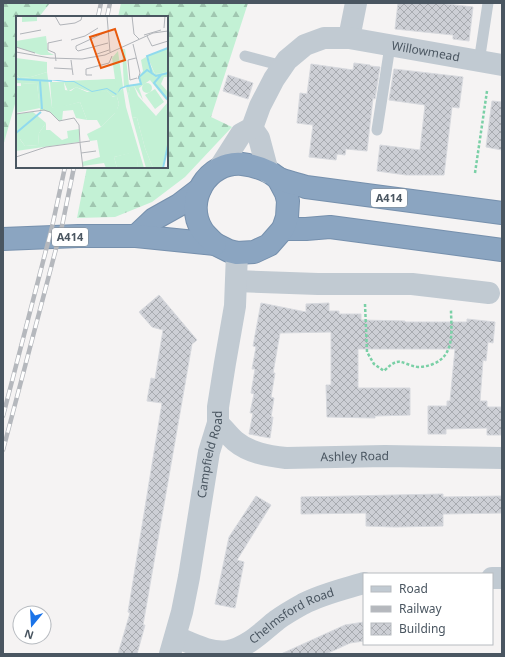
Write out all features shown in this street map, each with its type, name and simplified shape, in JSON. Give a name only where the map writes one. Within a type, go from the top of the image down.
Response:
[{"type":"highway","points":[[136,236],[154,219],[179,205],[200,189],[209,176],[220,167],[232,164],[243,164],[273,175],[286,192],[288,201],[287,217],[283,229],[269,245],[254,252],[237,253],[229,251],[215,244],[202,230],[197,215],[196,204],[200,189]]},
{"type":"highway","name":"A414","points":[[273,175],[306,187],[323,190],[442,204],[502,213]]},
{"type":"highway","points":[[283,229],[330,227],[502,250]]},
{"type":"highway","name":"A414","points":[[3,240],[78,236],[136,236],[215,244]]},
{"type":"street","points":[[350,38],[356,3]]},
{"type":"street","name":"Willowmead","points":[[252,128],[260,106],[274,79],[287,60],[305,45],[324,38],[350,38],[502,65]]},
{"type":"street","points":[[220,167],[240,134],[252,128],[259,138],[273,175]]},
{"type":"street","name":"Campfield Road","points":[[173,646],[189,577],[209,452],[218,423],[218,407],[235,306],[237,253]]},
{"type":"street","points":[[236,281],[412,284],[489,293]]},
{"type":"street","name":"Ashley Road","points":[[218,423],[236,442],[247,449],[274,457],[385,456],[502,458]]},
{"type":"street","name":"Chelmsford Road","points":[[173,646],[217,651],[236,649],[258,635],[279,618],[305,603],[338,590],[363,583]]},
{"type":"lane","points":[[479,62],[488,3]]},
{"type":"lane","points":[[377,130],[390,46]]},
{"type":"lane","points":[[244,56],[283,66]]},
{"type":"path","points":[[475,173],[487,91]]},
{"type":"path","points":[[364,284],[367,352],[374,364],[384,371],[392,364],[397,362],[420,367],[428,366],[437,362],[445,355],[451,342],[452,288]]},
{"type":"green space","points":[[3,3],[50,3],[40,16],[16,16],[16,100],[3,146]]},
{"type":"green space","points":[[121,3],[248,3],[211,117],[232,127],[185,177],[152,202],[115,217],[77,218],[87,168],[168,168],[168,16],[118,16]]},
{"type":"building","points":[[398,3],[438,3],[473,7],[469,41],[453,39],[453,35],[395,29]]},
{"type":"building","points":[[354,63],[380,67],[375,99],[373,98],[367,151],[346,149],[345,155],[337,154],[336,160],[309,157],[313,125],[297,123],[300,93],[307,94],[311,64],[353,70]]},
{"type":"building","points":[[394,69],[463,77],[459,108],[452,107],[444,175],[406,175],[377,171],[380,145],[420,150],[425,105],[389,100]]},
{"type":"building","points":[[228,75],[253,83],[248,99],[223,91]]},
{"type":"building","points":[[492,101],[502,102],[502,150],[486,147]]},
{"type":"building","points":[[159,295],[197,340],[192,344],[143,625],[145,625],[137,654],[118,654],[130,613],[128,612],[162,403],[147,401],[151,378],[155,379],[163,330],[152,327],[139,312]]},
{"type":"building","points":[[261,303],[306,312],[306,304],[329,303],[329,311],[339,311],[339,314],[361,314],[361,320],[467,322],[467,319],[495,322],[493,343],[488,342],[486,361],[483,360],[480,401],[487,401],[487,407],[502,407],[502,435],[487,435],[487,428],[446,429],[446,434],[428,434],[428,406],[447,406],[447,401],[450,401],[455,349],[358,349],[358,388],[410,388],[410,415],[375,416],[375,418],[327,417],[326,385],[331,385],[331,332],[280,333],[273,373],[275,373],[271,397],[274,398],[270,438],[249,434],[253,413],[250,413],[254,394],[251,393],[255,369],[252,369],[256,347],[253,346]]},
{"type":"building","points":[[443,494],[443,497],[502,496],[502,513],[443,514],[443,526],[395,527],[366,526],[366,513],[301,514],[301,497]]},
{"type":"building","points":[[256,496],[271,505],[237,560],[244,562],[235,608],[215,604],[229,537]]},
{"type":"building","points":[[363,622],[363,641],[350,643],[326,654],[281,654],[345,625]]},
{"type":"railway","points":[[98,16],[101,3]]},
{"type":"railway","points":[[107,16],[110,3]]},
{"type":"railway","points":[[3,416],[52,227],[65,168]]},
{"type":"railway","points":[[3,450],[62,226],[74,168]]}]
